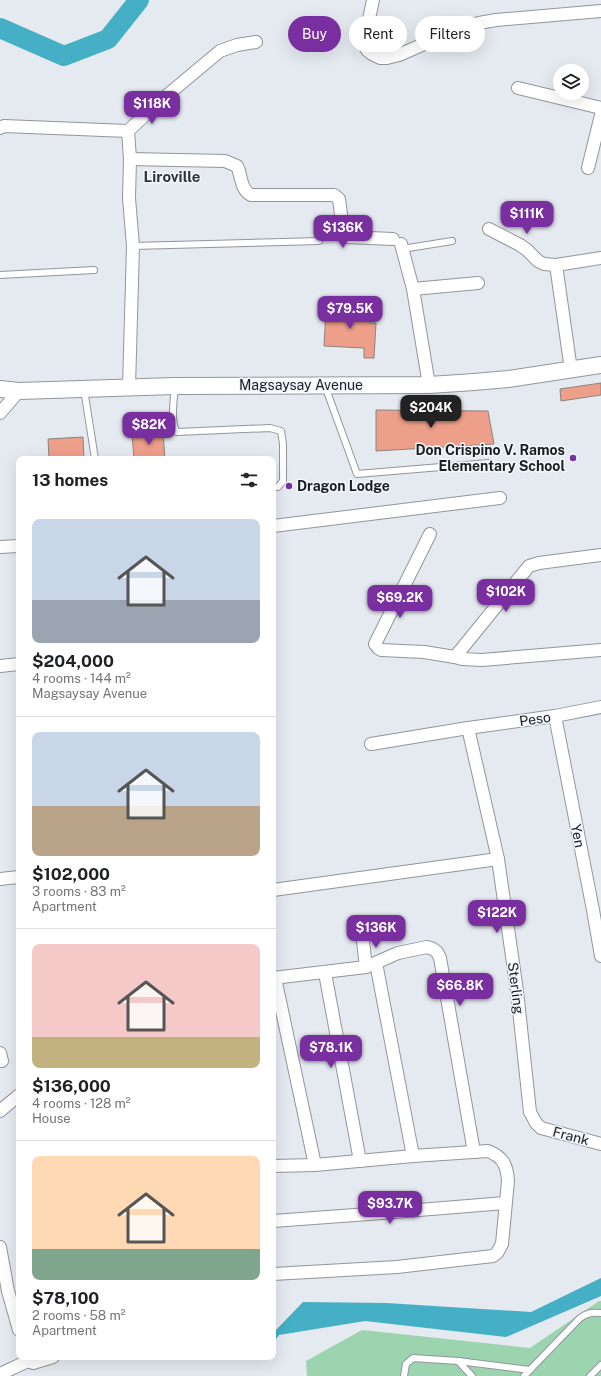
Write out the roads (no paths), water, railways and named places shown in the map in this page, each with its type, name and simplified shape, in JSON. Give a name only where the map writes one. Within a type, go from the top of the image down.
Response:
[{"type":"street","points":[[373,0],[364,43],[367,50],[380,58],[399,55],[458,29],[479,23],[496,20],[601,11]]},
{"type":"street","points":[[0,128],[4,126],[128,131],[159,102],[220,51],[236,45],[256,42]]},
{"type":"street","points":[[518,88],[601,108]]},
{"type":"street","points":[[588,168],[601,115]]},
{"type":"street","points":[[128,131],[130,158],[129,198],[133,246],[129,387]]},
{"type":"street","points":[[130,158],[231,163],[237,166],[241,176],[242,186],[251,196],[334,195],[340,199],[343,230],[346,237],[399,244],[414,289],[429,385]]},
{"type":"street","points":[[489,230],[520,245],[538,261],[544,264],[556,265],[601,258]]},
{"type":"street","points":[[556,265],[571,370]]},
{"type":"street","points":[[414,289],[478,283]]},
{"type":"street","name":"Magsaysay Avenue","points":[[0,389],[19,391],[175,386],[429,385],[494,380],[601,365]]},
{"type":"street","points":[[0,413],[19,391]]},
{"type":"street","points":[[276,526],[500,498]]},
{"type":"street","points":[[430,534],[375,644],[378,648],[381,650],[424,652],[482,660],[601,650]]},
{"type":"street","points":[[0,547],[16,546]]},
{"type":"street","points":[[455,657],[530,566],[539,563],[601,555]]},
{"type":"street","points":[[0,666],[16,664]]},
{"type":"street","name":"Peso","points":[[371,744],[468,728],[555,716],[601,707]]},
{"type":"street","name":"Yen","points":[[555,716],[601,956]]},
{"type":"street","name":"Sterling","points":[[468,728],[498,859],[517,991],[530,1112],[536,1123],[541,1128]]},
{"type":"street","points":[[276,890],[498,859]]},
{"type":"street","points":[[0,879],[16,877]]},
{"type":"street","points":[[362,933],[371,965],[413,1156]]},
{"type":"street","points":[[276,978],[325,973],[371,965],[398,953],[427,947],[433,948],[440,958],[474,1152]]},
{"type":"street","points":[[325,973],[360,1161]]},
{"type":"street","points":[[276,987],[315,1165]]},
{"type":"street","points":[[0,1111],[16,1098]]},
{"type":"street","name":"Frank","points":[[541,1128],[601,1144]]},
{"type":"street","points":[[276,1166],[315,1165],[488,1151],[498,1155],[503,1161],[507,1171],[508,1181],[502,1244],[497,1253],[493,1256],[396,1267],[276,1274]]},
{"type":"street","points":[[276,1220],[505,1203]]},
{"type":"street","points":[[0,1247],[13,1291],[16,1310]]},
{"type":"street","points":[[0,1374],[25,1360]]},
{"type":"street","points":[[28,1360],[33,1363],[43,1360]]},
{"type":"lane","points":[[133,246],[319,240]]},
{"type":"lane","points":[[399,244],[452,241]]},
{"type":"lane","points":[[0,275],[94,270]]},
{"type":"lane","points":[[325,385],[357,474],[489,463]]},
{"type":"lane","points":[[175,386],[173,420],[174,427],[177,432],[270,428],[281,431],[284,444],[283,480],[278,487],[276,487]]},
{"type":"lane","points":[[84,388],[94,456]]},
{"type":"lane","points":[[524,1376],[580,1318],[586,1314],[594,1312],[601,1313]]},
{"type":"lane","points":[[404,1376],[406,1364],[413,1358],[458,1361],[530,1370]]},
{"type":"lane","points":[[458,1361],[472,1376]]},
{"type":"lane","points":[[590,1376],[600,1369]]},
{"type":"water","points":[[601,1278],[601,1296],[506,1337],[365,1321],[279,1335],[276,1339],[276,1330],[303,1302],[386,1303],[531,1312]]},
{"type":"waterway","points":[[0,28],[64,56],[108,39],[139,0]]},
{"type":"place","name":"Don Crispino V. Ramos Elementary School","points":[[573,458]]},
{"type":"place","name":"Dragon Lodge","points":[[289,486]]},
{"type":"district","name":"Liroville","points":[[172,177]]}]
